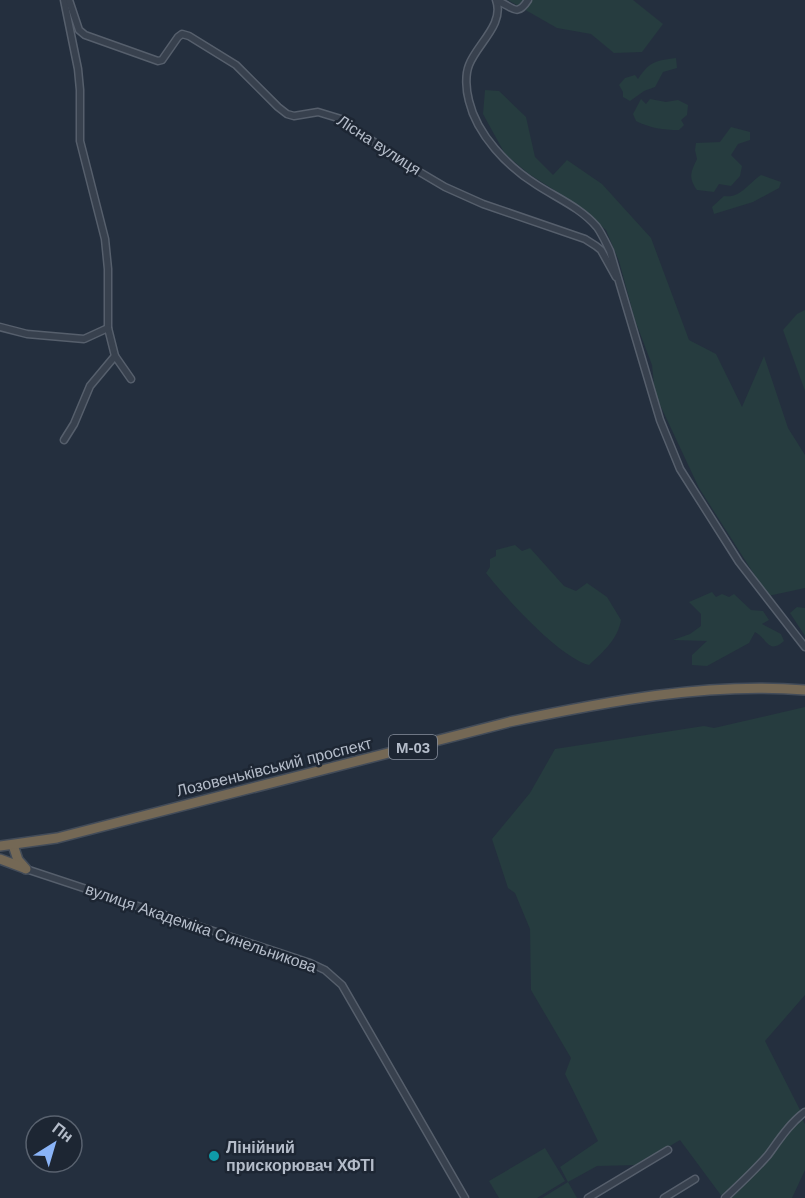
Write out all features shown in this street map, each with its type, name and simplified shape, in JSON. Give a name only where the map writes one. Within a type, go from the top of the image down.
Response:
[{"type":"highway","name":"Лозовеньківський проспект","points":[[0,846],[57,838],[509,722],[581,707],[725,690],[805,690]]},
{"type":"highway","points":[[27,869],[22,856],[28,843]]},
{"type":"highway","points":[[13,845],[18,860],[27,869]]},
{"type":"highway","points":[[0,859],[27,869]]},
{"type":"street","points":[[64,0],[78,69],[80,141],[105,239],[108,269],[108,328],[116,356],[131,379]]},
{"type":"street","name":"Лісна вулиця","points":[[69,0],[79,30],[84,35],[158,61],[162,60],[178,37],[182,34],[189,36],[236,65],[287,114],[294,116],[318,112],[332,115],[401,161],[446,187],[483,204],[591,242],[601,250],[618,280]]},
{"type":"street","points":[[528,0],[522,9],[517,10],[512,9],[507,3],[496,0],[498,15],[469,65],[466,76],[469,101],[474,115],[488,141],[504,158],[534,183],[571,205],[598,229],[610,251],[660,420],[681,469],[739,562],[805,647]]},
{"type":"street","points":[[0,327],[27,334],[84,339],[108,328]]},
{"type":"street","points":[[64,440],[74,424],[90,386],[116,356]]},
{"type":"street","name":"вулиця Академіка Синельникова","points":[[27,869],[310,963],[334,977],[342,985],[465,1198]]},
{"type":"street","points":[[724,1198],[740,1185],[785,1132],[805,1113]]},
{"type":"street","points":[[588,1198],[668,1150]]},
{"type":"street","points":[[664,1198],[695,1179]]},
{"type":"green space","points":[[508,0],[633,0],[663,24],[642,52],[614,53],[591,34],[557,28]]},
{"type":"green space","points":[[676,58],[677,68],[663,72],[655,87],[644,91],[630,101],[623,97],[619,85],[625,78],[635,75],[638,79],[654,63]]},
{"type":"green space","points":[[485,90],[499,91],[526,117],[535,157],[553,175],[567,160],[602,184],[651,238],[689,340],[716,354],[742,407],[764,356],[788,428],[805,455],[805,588],[768,596],[699,488],[655,394],[652,365],[635,320],[619,261],[606,230],[576,204],[529,174],[505,154],[483,114]]},
{"type":"green space","points":[[641,99],[646,104],[650,99],[666,102],[678,100],[688,105],[687,115],[681,120],[684,125],[679,130],[668,130],[636,121],[633,114]]},
{"type":"green space","points":[[731,127],[750,132],[750,140],[738,144],[731,155],[742,166],[740,176],[731,186],[719,184],[714,192],[697,190],[692,182],[691,174],[697,159],[696,143],[720,142]]},
{"type":"green space","points":[[761,175],[781,182],[779,188],[753,202],[714,214],[712,207],[724,196],[740,193]]},
{"type":"green space","points":[[805,310],[805,391],[783,330],[797,314]]},
{"type":"green space","points":[[515,545],[522,551],[530,548],[564,586],[576,591],[587,583],[607,597],[621,620],[617,633],[609,645],[589,665],[577,660],[548,639],[519,611],[486,573],[490,567],[490,559],[496,556],[496,550]]},
{"type":"green space","points":[[712,592],[716,597],[722,594],[729,597],[734,594],[751,610],[763,611],[769,620],[762,624],[781,634],[784,641],[779,645],[771,646],[755,632],[749,643],[707,666],[692,665],[692,655],[707,641],[673,640],[690,634],[701,626],[701,614],[689,602]]},
{"type":"green space","points":[[797,607],[805,608],[805,636],[790,613]]},
{"type":"green space","points":[[805,707],[805,995],[765,1041],[800,1110],[805,1107],[801,1117],[805,1124],[805,1170],[792,1198],[723,1198],[680,1140],[638,1165],[597,1166],[568,1182],[560,1167],[598,1141],[565,1074],[571,1058],[531,990],[530,929],[515,893],[508,888],[492,839],[530,793],[555,749],[704,726],[714,728]]},
{"type":"green space","points":[[545,1148],[565,1181],[537,1198],[499,1198],[489,1181]]},
{"type":"green space","points":[[568,1182],[577,1198],[542,1198]]},
{"type":"place","name":"Лінійний прискорювач ХФТІ","points":[[214,1156]]}]
